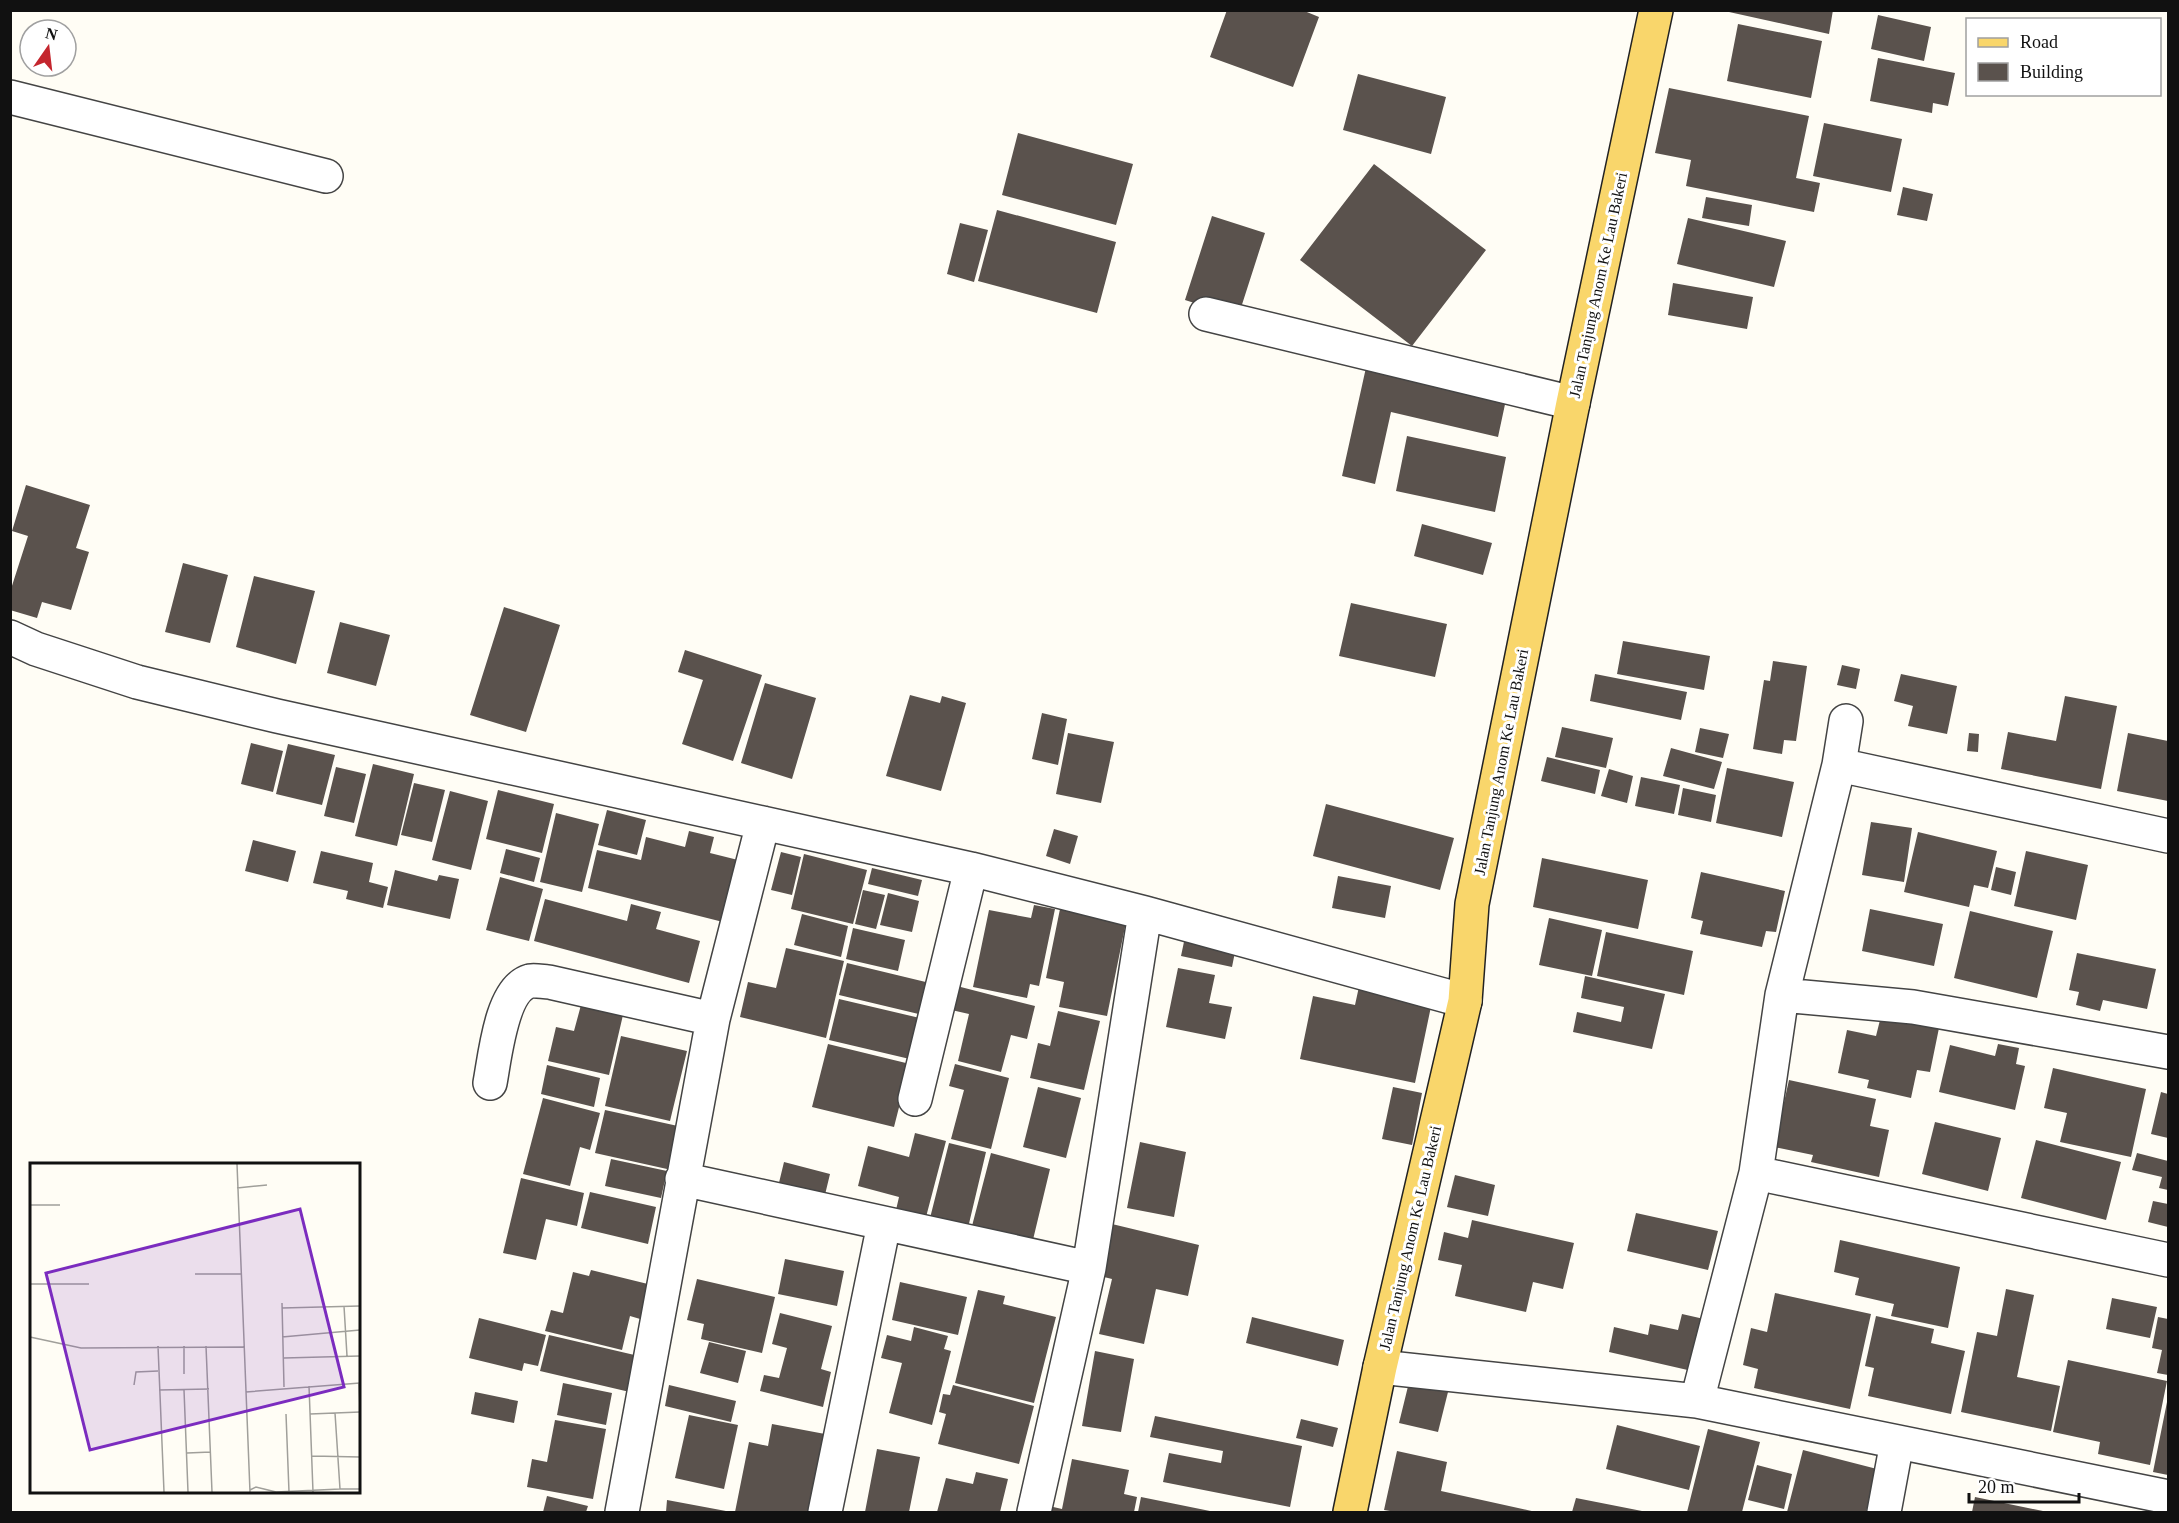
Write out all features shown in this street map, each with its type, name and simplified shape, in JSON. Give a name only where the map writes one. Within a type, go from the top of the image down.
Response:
[{"type":"main road","name":"Jalan Tanjung Anom Ke Lau Bakeri","points":[[1350,1512],[1380,1367],[1465,1001],[1472,904],[1573,403],[1656,10]]},
{"type":"street","points":[[10,97],[326,176]]},
{"type":"street","points":[[1206,314],[1573,403]]},
{"type":"street","points":[[10,637],[36,649],[148,684],[277,716],[971,869],[1145,913],[1465,1001]]},
{"type":"street","points":[[1697,1401],[1756,1173],[1782,995],[1839,765],[1846,721]]},
{"type":"street","points":[[1839,765],[2169,836]]},
{"type":"street","points":[[622,1512],[713,1019],[763,823]]},
{"type":"street","points":[[915,1099],[971,869]]},
{"type":"street","points":[[1034,1512],[1089,1269],[1145,913]]},
{"type":"street","points":[[489,1083],[504,1011],[516,992],[530,981],[549,982],[713,1019]]},
{"type":"street","points":[[1782,995],[1913,1007],[2169,1052]]},
{"type":"street","points":[[1756,1173],[2169,1260]]},
{"type":"street","points":[[682,1179],[1089,1269]]},
{"type":"street","points":[[825,1512],[884,1224]]},
{"type":"street","points":[[1380,1367],[1697,1401],[2169,1497]]},
{"type":"street","points":[[1884,1512],[1897,1442]]},
{"type":"building","points":[[1227,10],[1302,10],[1319,17],[1293,87],[1210,57]]},
{"type":"building","points":[[1720,10],[1833,10],[1829,34]]},
{"type":"building","points":[[1878,15],[1931,27],[1924,61],[1871,49]]},
{"type":"building","points":[[1738,24],[1822,41],[1811,98],[1727,81]]},
{"type":"building","points":[[1878,58],[1955,73],[1948,106],[1933,103],[1932,113],[1870,101]]},
{"type":"building","points":[[1358,74],[1446,97],[1431,154],[1343,130]]},
{"type":"building","points":[[1669,88],[1809,116],[1796,178],[1820,183],[1814,212],[1686,186],[1691,160],[1655,153]]},
{"type":"building","points":[[1824,123],[1902,139],[1891,192],[1813,176]]},
{"type":"building","points":[[1018,133],[1133,164],[1116,225],[1002,195]]},
{"type":"building","points":[[1374,164],[1486,250],[1412,346],[1300,260]]},
{"type":"building","points":[[1903,187],[1933,194],[1927,221],[1897,215]]},
{"type":"building","points":[[1706,197],[1752,205],[1749,226],[1702,218]]},
{"type":"building","points":[[997,210],[1116,242],[1097,313],[978,281]]},
{"type":"building","points":[[1212,216],[1265,233],[1238,317],[1185,300]]},
{"type":"building","points":[[1688,218],[1786,241],[1774,287],[1677,264]]},
{"type":"building","points":[[960,223],[988,230],[974,282],[947,274]]},
{"type":"building","points":[[1673,283],[1753,297],[1747,329],[1668,315]]},
{"type":"building","points":[[1367,363],[1507,395],[1498,437],[1391,412],[1375,484],[1342,476]]},
{"type":"building","points":[[1407,436],[1506,457],[1495,512],[1396,491]]},
{"type":"building","points":[[26,485],[90,505],[76,548],[89,552],[71,610],[42,602],[37,618],[10,610],[10,592],[28,536],[12,531]]},
{"type":"building","points":[[1422,524],[1492,543],[1483,575],[1414,556]]},
{"type":"building","points":[[183,563],[228,575],[210,643],[165,632]]},
{"type":"building","points":[[254,576],[315,591],[296,664],[236,647]]},
{"type":"building","points":[[1351,603],[1447,624],[1435,677],[1339,656]]},
{"type":"building","points":[[504,607],[560,625],[526,732],[470,715]]},
{"type":"building","points":[[340,622],[390,635],[376,686],[327,673]]},
{"type":"building","points":[[1623,641],[1710,656],[1704,690],[1617,674]]},
{"type":"building","points":[[685,650],[762,675],[733,761],[682,744],[703,680],[678,672]]},
{"type":"building","points":[[1773,661],[1807,666],[1796,741],[1784,740],[1782,754],[1753,749],[1764,680],[1770,681]]},
{"type":"building","points":[[1842,665],[1860,669],[1856,689],[1837,685]]},
{"type":"building","points":[[1595,674],[1687,692],[1681,720],[1590,701]]},
{"type":"building","points":[[1901,674],[1957,686],[1947,734],[1908,726],[1913,706],[1894,701]]},
{"type":"building","points":[[765,683],[816,698],[792,779],[741,763]]},
{"type":"building","points":[[910,695],[940,703],[942,696],[966,703],[941,791],[886,776]]},
{"type":"building","points":[[2065,696],[2117,706],[2101,789],[2001,769],[2008,732],[2056,741]]},
{"type":"building","points":[[1042,713],[1067,719],[1058,765],[1032,759]]},
{"type":"building","points":[[1562,727],[1613,738],[1606,768],[1555,757]]},
{"type":"building","points":[[1700,728],[1729,734],[1723,758],[1695,752]]},
{"type":"building","points":[[1068,733],[1114,742],[1101,803],[1056,794]]},
{"type":"building","points":[[1969,733],[1979,734],[1978,752],[1967,751]]},
{"type":"building","points":[[2128,733],[2168,741],[2168,801],[2117,791]]},
{"type":"building","points":[[251,743],[283,751],[273,792],[241,784]]},
{"type":"building","points":[[288,744],[335,755],[322,805],[276,794]]},
{"type":"building","points":[[1671,748],[1722,762],[1714,789],[1663,776]]},
{"type":"building","points":[[1547,757],[1600,770],[1595,794],[1541,781]]},
{"type":"building","points":[[373,764],[414,774],[397,846],[355,836]]},
{"type":"building","points":[[336,767],[366,774],[354,823],[324,816]]},
{"type":"building","points":[[1727,768],[1794,782],[1782,837],[1716,823]]},
{"type":"building","points":[[1609,769],[1633,776],[1627,803],[1601,796]]},
{"type":"building","points":[[1641,777],[1680,785],[1674,814],[1635,806]]},
{"type":"building","points":[[414,783],[445,790],[432,842],[401,835]]},
{"type":"building","points":[[1683,788],[1716,795],[1711,822],[1678,815]]},
{"type":"building","points":[[498,790],[554,804],[542,853],[486,839]]},
{"type":"building","points":[[450,791],[488,801],[471,870],[432,860]]},
{"type":"building","points":[[1326,804],[1454,838],[1440,890],[1313,856]]},
{"type":"building","points":[[607,810],[646,820],[637,855],[598,845]]},
{"type":"building","points":[[556,813],[599,824],[582,892],[540,882]]},
{"type":"building","points":[[1871,822],[1912,828],[1904,882],[1862,875]]},
{"type":"building","points":[[1054,829],[1078,836],[1070,864],[1046,856]]},
{"type":"building","points":[[689,831],[714,837],[710,853],[742,861],[727,923],[588,888],[597,850],[641,860],[646,837],[685,847]]},
{"type":"building","points":[[1918,832],[1997,851],[1988,888],[1974,885],[1969,907],[1904,892]]},
{"type":"building","points":[[253,840],[296,851],[288,882],[245,871]]},
{"type":"building","points":[[506,849],[540,858],[534,882],[500,873]]},
{"type":"building","points":[[321,851],[373,863],[369,882],[388,887],[383,908],[346,899],[348,891],[313,883]]},
{"type":"building","points":[[2026,851],[2088,865],[2076,920],[2014,906]]},
{"type":"building","points":[[781,852],[801,857],[792,895],[771,890]]},
{"type":"building","points":[[804,854],[867,870],[853,924],[791,909]]},
{"type":"building","points":[[1542,858],[1648,880],[1638,929],[1533,907]]},
{"type":"building","points":[[1996,867],[2016,872],[2011,895],[1991,890]]},
{"type":"building","points":[[872,868],[922,880],[918,896],[868,884]]},
{"type":"building","points":[[395,870],[437,881],[439,875],[459,879],[450,919],[387,905]]},
{"type":"building","points":[[1701,872],[1785,891],[1776,932],[1766,931],[1762,947],[1700,934],[1703,921],[1691,918]]},
{"type":"building","points":[[1338,876],[1391,886],[1385,918],[1332,908]]},
{"type":"building","points":[[500,877],[543,889],[529,941],[486,930]]},
{"type":"building","points":[[863,890],[885,895],[876,929],[855,924]]},
{"type":"building","points":[[888,893],[919,901],[912,932],[880,925]]},
{"type":"building","points":[[545,899],[627,921],[631,904],[661,912],[656,929],[700,941],[689,983],[534,941]]},
{"type":"building","points":[[1034,905],[1055,909],[1039,986],[1030,984],[1027,998],[973,987],[989,910],[1031,918]]},
{"type":"building","points":[[1060,909],[1126,922],[1107,1016],[1059,1007],[1064,982],[1046,978]]},
{"type":"building","points":[[1870,909],[1943,924],[1934,966],[1862,951]]},
{"type":"building","points":[[1970,911],[2053,931],[2037,998],[1954,978]]},
{"type":"building","points":[[802,914],[848,926],[841,957],[794,945]]},
{"type":"building","points":[[1549,918],[1602,930],[1592,976],[1539,965]]},
{"type":"building","points":[[853,928],[905,940],[898,971],[846,959]]},
{"type":"building","points":[[1606,932],[1693,951],[1684,995],[1597,976]]},
{"type":"building","points":[[1185,937],[1236,947],[1232,967],[1181,956]]},
{"type":"building","points":[[786,948],[844,961],[826,1038],[740,1017],[748,982],[776,988]]},
{"type":"building","points":[[2077,953],[2156,969],[2147,1009],[2103,1000],[2100,1011],[2076,1005],[2079,992],[2069,990]]},
{"type":"building","points":[[847,963],[934,984],[927,1016],[839,995]]},
{"type":"building","points":[[1178,968],[1215,975],[1209,1003],[1232,1007],[1225,1039],[1166,1027]]},
{"type":"building","points":[[1585,976],[1665,994],[1652,1049],[1573,1032],[1577,1012],[1621,1022],[1624,1007],[1581,998]]},
{"type":"building","points":[[1360,982],[1433,997],[1415,1083],[1300,1059],[1313,996],[1355,1005]]},
{"type":"building","points":[[953,985],[1035,1006],[1027,1039],[1011,1035],[1001,1072],[958,1061],[969,1014],[947,1009]]},
{"type":"building","points":[[839,999],[924,1019],[914,1060],[829,1040]]},
{"type":"building","points":[[581,1005],[623,1015],[609,1075],[548,1061],[556,1027],[574,1031]]},
{"type":"building","points":[[1058,1011],[1100,1021],[1084,1090],[1030,1078],[1038,1043],[1050,1046]]},
{"type":"building","points":[[1881,1016],[1939,1028],[1930,1072],[1917,1070],[1911,1098],[1867,1088],[1869,1080],[1838,1073],[1847,1030],[1876,1036]]},
{"type":"building","points":[[621,1036],[687,1051],[670,1121],[605,1106]]},
{"type":"building","points":[[828,1044],[910,1064],[894,1127],[812,1107]]},
{"type":"building","points":[[1998,1044],[2019,1048],[2016,1064],[2025,1066],[2015,1110],[1939,1092],[1950,1045],[1995,1056]]},
{"type":"building","points":[[955,1064],[1009,1078],[991,1149],[951,1139],[964,1090],[949,1086]]},
{"type":"building","points":[[547,1065],[600,1078],[594,1107],[541,1094]]},
{"type":"building","points":[[2053,1068],[2146,1089],[2131,1157],[2060,1142],[2067,1113],[2044,1108]]},
{"type":"building","points":[[1789,1080],[1876,1099],[1870,1126],[1889,1130],[1879,1177],[1811,1162],[1813,1155],[1774,1147]]},
{"type":"building","points":[[1038,1087],[1081,1098],[1066,1158],[1023,1147]]},
{"type":"building","points":[[1393,1087],[1422,1093],[1412,1145],[1382,1139]]},
{"type":"building","points":[[2161,1092],[2168,1094],[2168,1138],[2151,1134]]},
{"type":"building","points":[[543,1098],[600,1113],[590,1150],[580,1147],[570,1186],[523,1174]]},
{"type":"building","points":[[605,1110],[687,1128],[676,1171],[595,1153]]},
{"type":"building","points":[[1935,1122],[2001,1138],[1988,1191],[1922,1174]]},
{"type":"building","points":[[915,1133],[946,1141],[926,1217],[896,1210],[899,1197],[858,1186],[868,1146],[909,1157]]},
{"type":"building","points":[[2036,1140],[2121,1162],[2106,1220],[2021,1198]]},
{"type":"building","points":[[1140,1142],[1186,1152],[1174,1217],[1127,1208]]},
{"type":"building","points":[[949,1143],[986,1152],[967,1232],[929,1222]]},
{"type":"building","points":[[991,1153],[1050,1169],[1031,1248],[972,1226]]},
{"type":"building","points":[[2137,1153],[2168,1161],[2168,1190],[2159,1188],[2162,1177],[2132,1170]]},
{"type":"building","points":[[611,1159],[667,1171],[661,1198],[605,1186]]},
{"type":"building","points":[[784,1162],[830,1174],[823,1203],[777,1191]]},
{"type":"building","points":[[1455,1175],[1495,1185],[1488,1216],[1447,1207]]},
{"type":"building","points":[[521,1178],[584,1193],[577,1226],[546,1219],[536,1260],[503,1253]]},
{"type":"building","points":[[590,1192],[656,1207],[648,1244],[581,1228]]},
{"type":"building","points":[[2153,1201],[2168,1204],[2168,1227],[2148,1222]]},
{"type":"building","points":[[1636,1213],[1718,1231],[1708,1270],[1627,1251]]},
{"type":"building","points":[[1472,1220],[1574,1243],[1563,1289],[1533,1282],[1526,1312],[1455,1296],[1462,1265],[1438,1260],[1444,1232],[1468,1238]]},
{"type":"building","points":[[1112,1224],[1199,1245],[1188,1296],[1156,1289],[1144,1344],[1099,1334],[1112,1279],[1100,1276]]},
{"type":"building","points":[[1840,1240],[1960,1267],[1948,1328],[1891,1316],[1894,1304],[1855,1295],[1859,1278],[1834,1272]]},
{"type":"building","points":[[785,1259],[844,1271],[837,1306],[778,1294]]},
{"type":"building","points":[[591,1270],[656,1286],[647,1321],[630,1316],[622,1350],[545,1331],[551,1310],[563,1313],[573,1272],[589,1276]]},
{"type":"building","points":[[697,1279],[775,1297],[762,1353],[701,1339],[704,1324],[687,1320]]},
{"type":"building","points":[[900,1282],[967,1297],[958,1335],[892,1320]]},
{"type":"building","points":[[2006,1289],[2034,1295],[2017,1377],[2060,1386],[2051,1431],[1961,1412],[1977,1332],[1997,1336]]},
{"type":"building","points":[[978,1290],[1005,1296],[1003,1304],[1056,1317],[1034,1403],[955,1383]]},
{"type":"building","points":[[1775,1293],[1871,1314],[1850,1409],[1754,1388],[1758,1369],[1743,1365],[1751,1328],[1767,1332]]},
{"type":"building","points":[[2112,1298],[2157,1307],[2150,1338],[2106,1329]]},
{"type":"building","points":[[780,1313],[832,1326],[821,1369],[831,1372],[823,1407],[760,1391],[764,1375],[779,1378],[787,1348],[772,1344]]},
{"type":"building","points":[[1682,1314],[1704,1319],[1692,1371],[1609,1352],[1614,1327],[1648,1335],[1650,1324],[1678,1330]]},
{"type":"building","points":[[1876,1316],[1934,1329],[1931,1343],[1965,1351],[1951,1414],[1868,1396],[1874,1368],[1865,1366]]},
{"type":"building","points":[[1252,1317],[1344,1340],[1338,1366],[1246,1343]]},
{"type":"building","points":[[2158,1317],[2168,1319],[2168,1375],[2157,1373],[2162,1350],[2152,1348]]},
{"type":"building","points":[[479,1318],[546,1335],[538,1366],[524,1363],[522,1371],[469,1358]]},
{"type":"building","points":[[914,1327],[948,1336],[944,1349],[951,1351],[932,1425],[889,1413],[902,1363],[881,1358],[887,1335],[911,1341]]},
{"type":"building","points":[[549,1335],[643,1357],[634,1393],[540,1371]]},
{"type":"building","points":[[709,1342],[746,1351],[738,1383],[700,1373]]},
{"type":"building","points":[[1095,1351],[1134,1359],[1121,1432],[1082,1426]]},
{"type":"building","points":[[2068,1360],[2167,1381],[2150,1465],[2098,1454],[2100,1442],[2053,1432]]},
{"type":"building","points":[[1413,1366],[1452,1376],[1438,1432],[1399,1423]]},
{"type":"building","points":[[563,1383],[612,1393],[606,1425],[557,1415]]},
{"type":"building","points":[[669,1385],[736,1401],[731,1422],[665,1406]]},
{"type":"building","points":[[953,1385],[1034,1406],[1019,1464],[938,1444],[946,1414],[939,1412],[943,1394],[950,1395]]},
{"type":"building","points":[[475,1392],[518,1401],[514,1423],[471,1414]]},
{"type":"building","points":[[2168,1402],[2168,1475],[2153,1472]]},
{"type":"building","points":[[689,1415],[738,1425],[724,1489],[675,1478]]},
{"type":"building","points":[[1155,1416],[1302,1446],[1290,1507],[1163,1482],[1169,1453],[1221,1463],[1223,1451],[1150,1437]]},
{"type":"building","points":[[1301,1419],[1338,1428],[1333,1447],[1296,1438]]},
{"type":"building","points":[[555,1420],[606,1429],[593,1499],[527,1487],[532,1459],[547,1462]]},
{"type":"building","points":[[772,1424],[825,1434],[810,1512],[735,1512],[749,1442],[768,1446]]},
{"type":"building","points":[[1617,1425],[1700,1446],[1689,1490],[1606,1469]]},
{"type":"building","points":[[1708,1429],[1760,1442],[1742,1512],[1687,1512]]},
{"type":"building","points":[[877,1449],[920,1457],[909,1512],[865,1512]]},
{"type":"building","points":[[1803,1450],[1877,1469],[1866,1512],[1787,1512]]},
{"type":"building","points":[[1397,1451],[1447,1462],[1441,1491],[1536,1512],[1396,1512],[1384,1510]]},
{"type":"building","points":[[1072,1459],[1129,1470],[1124,1494],[1137,1497],[1134,1512],[1047,1512],[1049,1506],[1062,1509]]},
{"type":"building","points":[[1757,1465],[1792,1474],[1784,1509],[1748,1500]]},
{"type":"building","points":[[976,1472],[1008,1479],[1000,1512],[937,1512],[946,1478],[973,1484]]},
{"type":"building","points":[[547,1496],[588,1506],[586,1512],[543,1512]]},
{"type":"building","points":[[1141,1497],[1210,1511],[1210,1512],[1138,1512]]},
{"type":"building","points":[[1975,1497],[2043,1511],[2043,1512],[1972,1512]]},
{"type":"building","points":[[1576,1498],[1642,1511],[1642,1512],[1572,1512]]},
{"type":"building","points":[[667,1500],[726,1511],[726,1512],[666,1512]]}]
